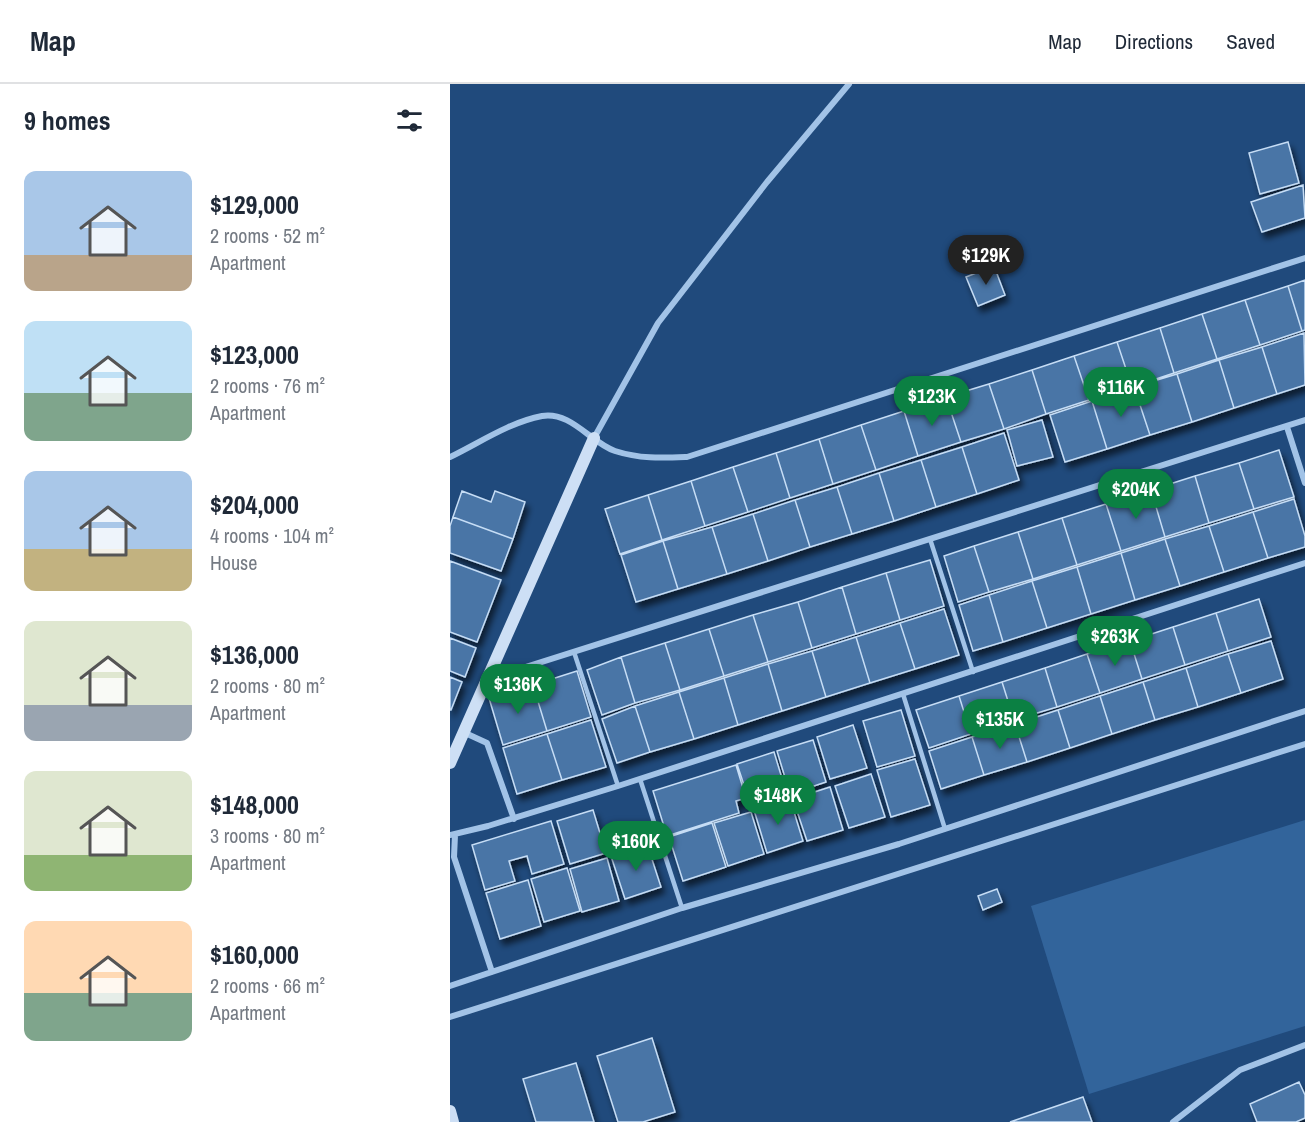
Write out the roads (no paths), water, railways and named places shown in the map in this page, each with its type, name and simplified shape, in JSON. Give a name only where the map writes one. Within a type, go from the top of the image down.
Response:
[{"type":"street","points":[[450,763],[594,438],[658,323],[767,182],[849,84]]},
{"type":"street","points":[[450,457],[523,422],[544,416],[566,420],[612,450],[645,459],[687,457],[1305,258]]},
{"type":"street","points":[[485,680],[1305,420]]},
{"type":"street","points":[[1287,427],[1305,483]]},
{"type":"street","points":[[492,972],[454,857],[452,835],[514,819],[640,779],[1305,563]]},
{"type":"street","points":[[450,986],[682,908],[945,829],[1305,711]]},
{"type":"street","points":[[463,732],[487,743],[514,819]]},
{"type":"street","points":[[450,1017],[1305,744]]},
{"type":"street","points":[[1173,1122],[1240,1070],[1305,1045]]},
{"type":"street","points":[[450,1111],[453,1122]]},
{"type":"lane","points":[[930,539],[972,672]]},
{"type":"lane","points":[[574,652],[618,786]]},
{"type":"lane","points":[[903,694],[945,829]]},
{"type":"lane","points":[[640,779],[682,908]]}]
